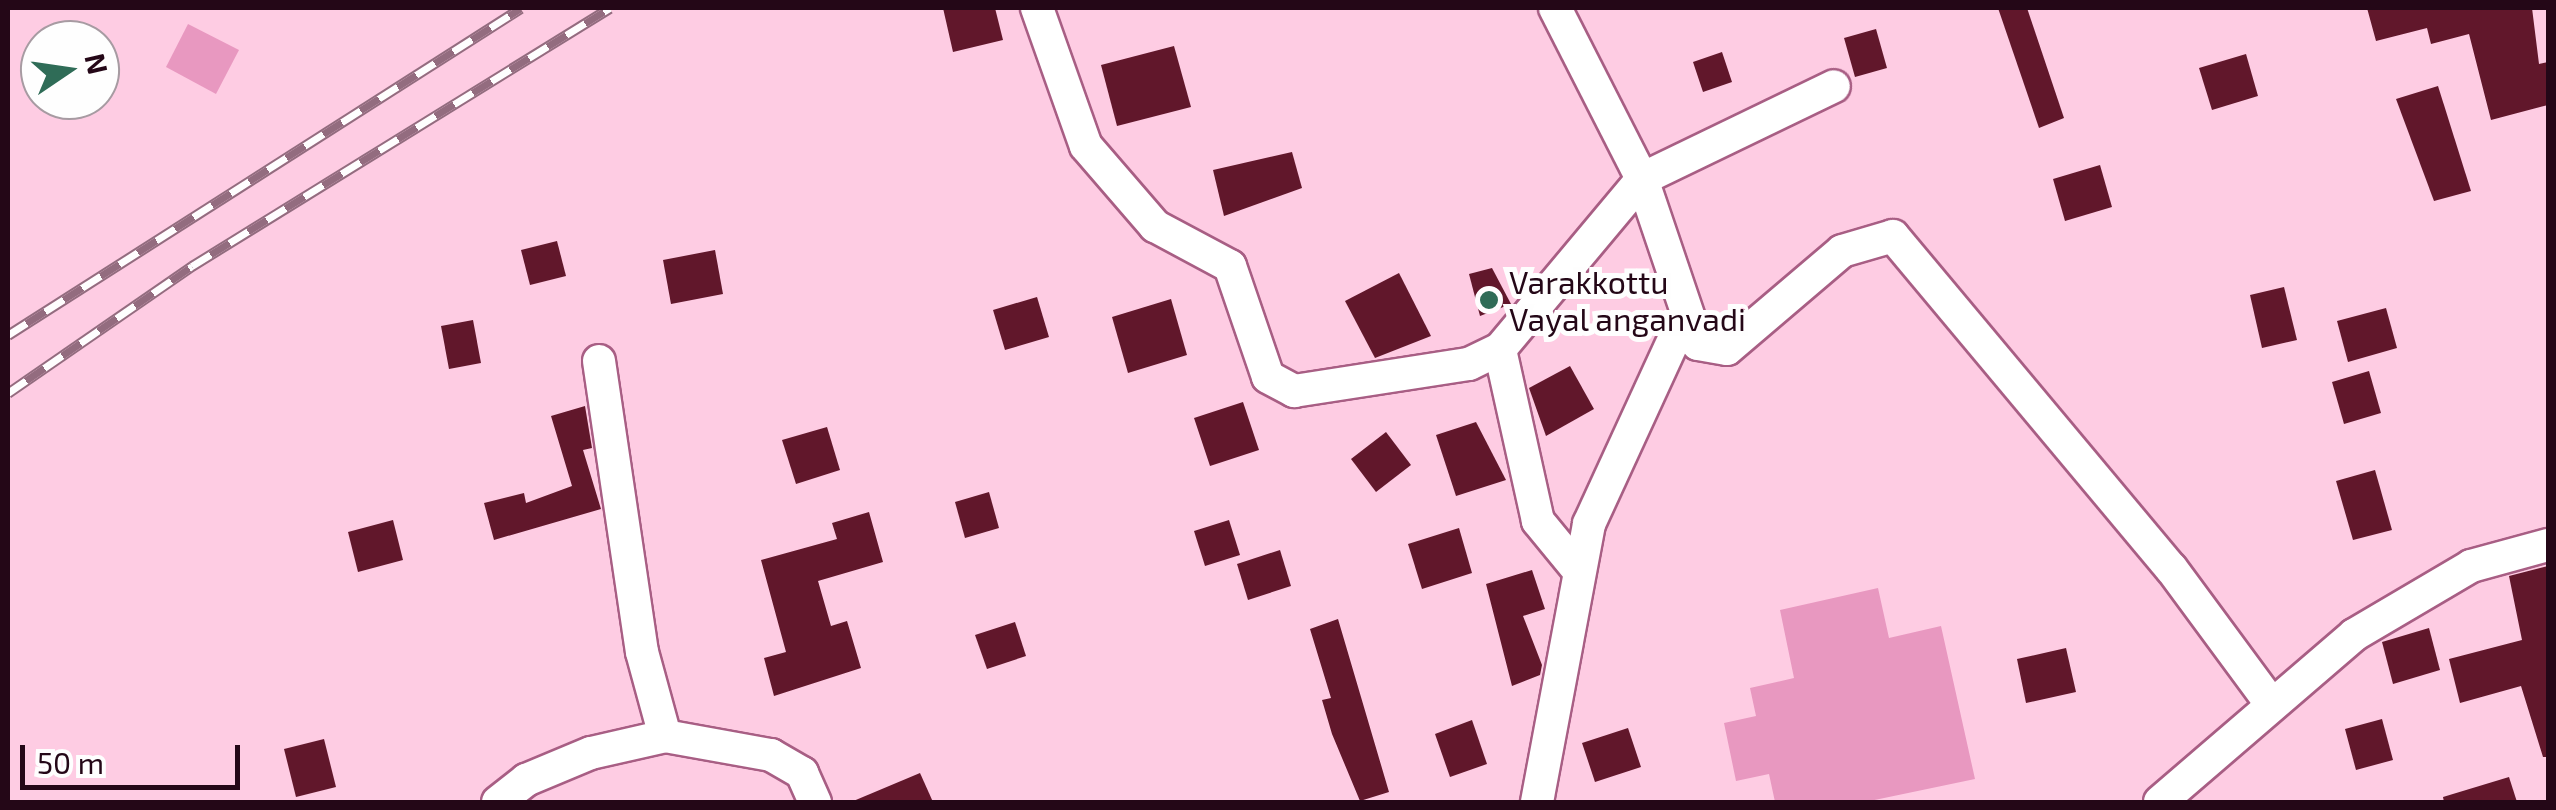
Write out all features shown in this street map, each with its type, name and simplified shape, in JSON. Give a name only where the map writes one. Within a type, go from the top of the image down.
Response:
[{"type":"street","points":[[1037,8],[1086,146],[1155,226],[1230,266],[1268,376],[1294,392],[1469,364],[1500,349],[1642,179],[1834,86]]},
{"type":"street","points":[[1556,8],[1642,179],[1683,320],[1698,344],[1727,349],[1842,250],[1893,236],[2171,568],[2268,701]]},
{"type":"street","points":[[1537,802],[1589,524],[1683,320]]},
{"type":"street","points":[[1500,349],[1538,521],[1578,571]]},
{"type":"street","points":[[599,360],[642,652],[665,736]]},
{"type":"street","points":[[2160,802],[2268,701],[2354,635],[2471,566],[2548,545]]},
{"type":"street","points":[[498,802],[526,780],[591,753],[665,736],[770,756],[802,773],[815,802]]},
{"type":"shaded area","points":[[188,24],[239,50],[216,94],[166,67]]},
{"type":"shaded area","points":[[1878,588],[1889,638],[1941,626],[1975,779],[1865,802],[1775,802],[1769,774],[1736,781],[1724,723],[1756,716],[1750,688],[1794,678],[1780,610]]},
{"type":"building","points":[[943,8],[995,8],[1003,40],[953,52]]},
{"type":"building","points":[[1998,8],[2027,8],[2064,118],[2039,128]]},
{"type":"building","points":[[2367,8],[2532,8],[2539,64],[2548,62],[2548,105],[2491,120],[2469,34],[2431,44],[2427,28],[2376,41]]},
{"type":"building","points":[[1876,29],[1887,68],[1855,77],[1844,38]]},
{"type":"building","points":[[1174,46],[1191,107],[1117,126],[1101,65]]},
{"type":"building","points":[[1722,52],[1732,82],[1703,92],[1693,62]]},
{"type":"building","points":[[2246,54],[2258,96],[2212,110],[2199,68]]},
{"type":"building","points":[[2438,86],[2471,191],[2434,201],[2396,99]]},
{"type":"building","points":[[1292,152],[1302,188],[1224,216],[1213,170]]},
{"type":"building","points":[[2100,165],[2112,207],[2065,221],[2053,179]]},
{"type":"building","points":[[557,241],[566,276],[530,285],[521,250]]},
{"type":"building","points":[[715,250],[723,294],[671,304],[663,260]]},
{"type":"building","name":"Varakkottu Vayal anganvadi","points":[[1492,268],[1511,304],[1480,316],[1469,274]]},
{"type":"building","points":[[1399,273],[1431,336],[1375,358],[1345,301]]},
{"type":"building","points":[[2284,287],[2297,340],[2262,348],[2250,295]]},
{"type":"building","points":[[1037,297],[1049,337],[1005,350],[993,310]]},
{"type":"building","points":[[1171,299],[1187,355],[1128,373],[1112,317]]},
{"type":"building","points":[[2386,308],[2397,348],[2348,362],[2337,321]]},
{"type":"building","points":[[473,320],[481,363],[449,369],[441,326]]},
{"type":"building","points":[[1570,366],[1594,409],[1546,436],[1529,388]]},
{"type":"building","points":[[2369,371],[2381,413],[2344,424],[2332,382]]},
{"type":"building","points":[[1243,402],[1259,450],[1210,466],[1194,418]]},
{"type":"building","points":[[585,406],[592,448],[583,450],[601,509],[494,540],[484,503],[524,493],[526,503],[572,486],[551,416]]},
{"type":"building","points":[[1476,422],[1506,480],[1456,496],[1436,435]]},
{"type":"building","points":[[827,427],[840,470],[796,484],[782,440]]},
{"type":"building","points":[[1386,432],[1411,465],[1376,492],[1351,459]]},
{"type":"building","points":[[2375,470],[2392,530],[2353,540],[2336,481]]},
{"type":"building","points":[[989,492],[999,528],[965,538],[955,502]]},
{"type":"building","points":[[869,512],[883,562],[818,581],[831,626],[847,621],[861,668],[774,696],[764,658],[786,652],[761,560],[837,539],[832,523]]},
{"type":"building","points":[[393,520],[403,560],[358,572],[348,532]]},
{"type":"building","points":[[1229,520],[1240,555],[1205,566],[1194,531]]},
{"type":"building","points":[[1459,528],[1472,573],[1422,589],[1408,544]]},
{"type":"building","points":[[1280,550],[1291,586],[1248,600],[1237,564]]},
{"type":"building","points":[[2548,566],[2548,757],[2543,757],[2521,686],[2460,703],[2449,659],[2522,640],[2509,576]]},
{"type":"building","points":[[1532,570],[1545,609],[1523,616],[1542,665],[1540,675],[1512,686],[1486,584]]},
{"type":"building","points":[[1338,619],[1389,792],[1360,801],[1322,700],[1331,698],[1310,629]]},
{"type":"building","points":[[1015,622],[1026,656],[987,669],[975,635]]},
{"type":"building","points":[[2429,628],[2440,670],[2393,684],[2382,642]]},
{"type":"building","points":[[2066,648],[2076,692],[2026,703],[2017,659]]},
{"type":"building","points":[[2382,719],[2393,760],[2356,770],[2345,729]]},
{"type":"building","points":[[1472,720],[1487,764],[1450,777],[1435,734]]},
{"type":"building","points":[[1628,728],[1641,767],[1595,782],[1582,743]]},
{"type":"building","points":[[324,739],[336,787],[296,797],[284,749]]},
{"type":"building","points":[[920,773],[933,802],[851,802]]},
{"type":"building","points":[[2509,777],[2517,802],[2444,802],[2443,797]]},
{"type":"railway","points":[[8,335],[521,8]]},
{"type":"railway","points":[[8,393],[192,266],[610,8]]},
{"type":"place","name":"Varakkottu Vayal anganvadi","points":[[1489,300]]}]
